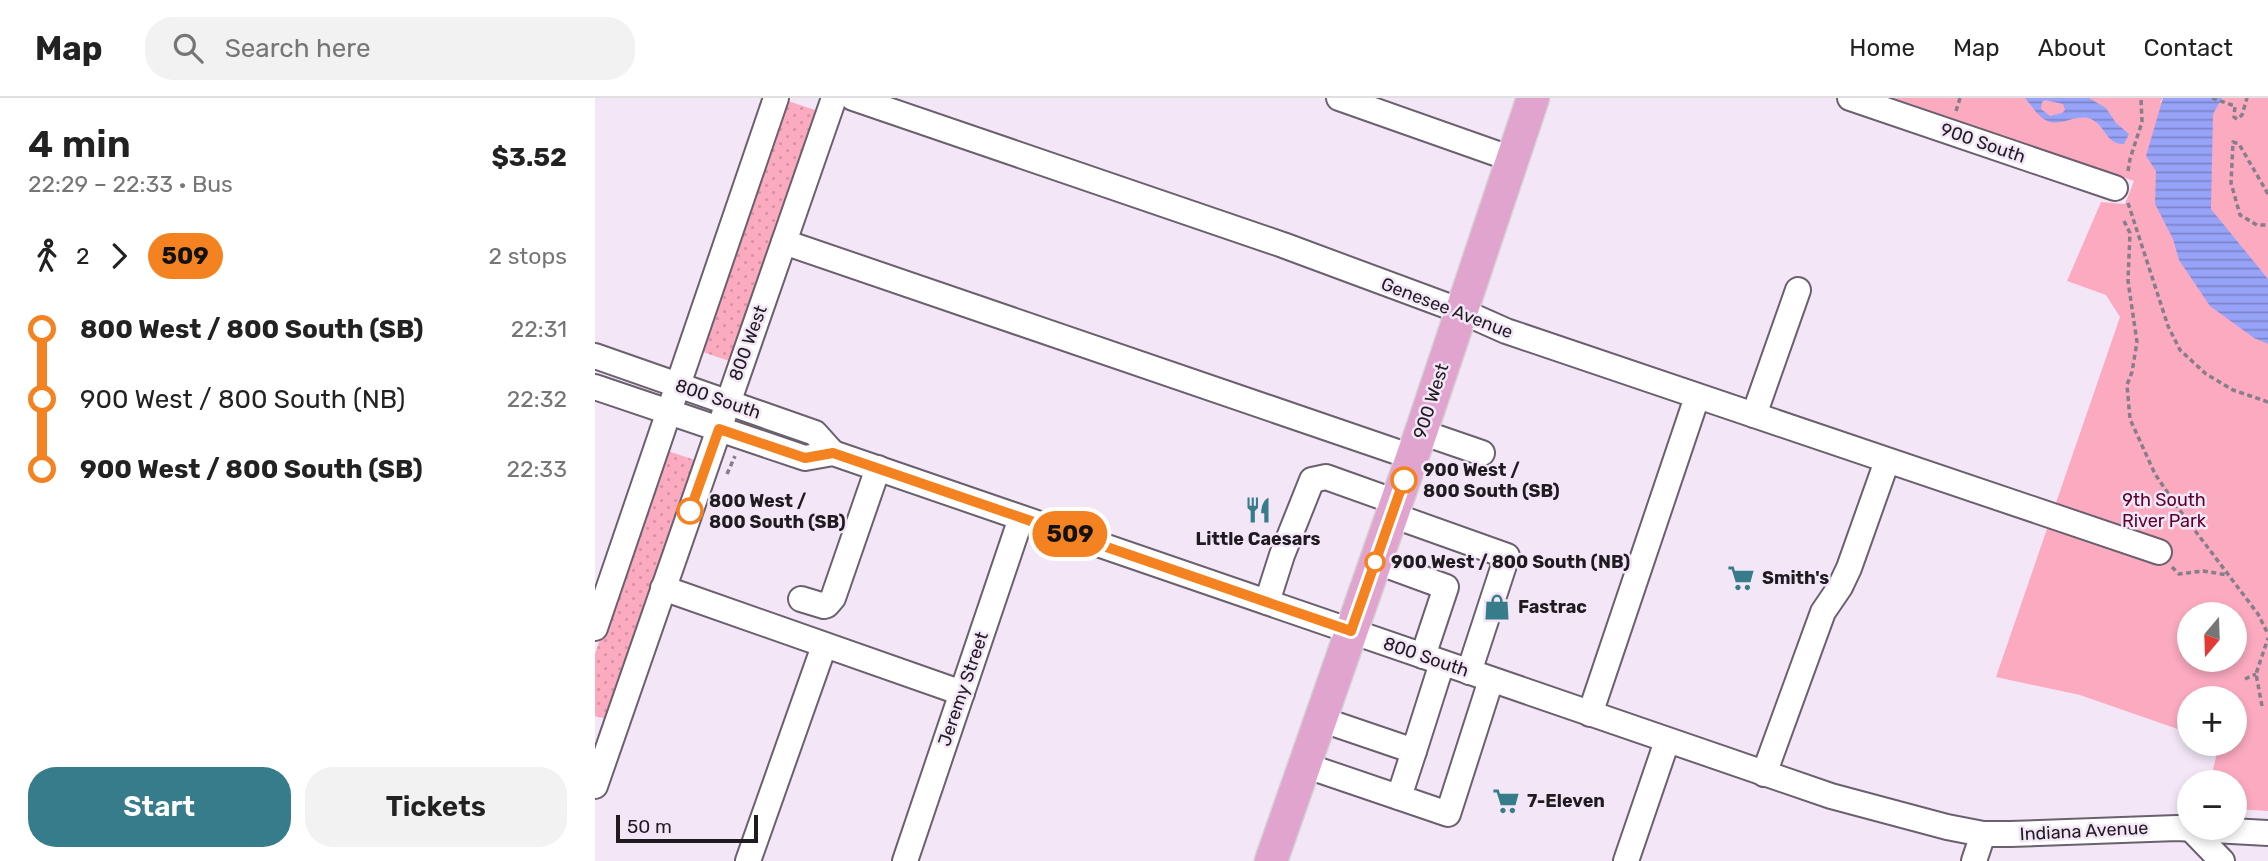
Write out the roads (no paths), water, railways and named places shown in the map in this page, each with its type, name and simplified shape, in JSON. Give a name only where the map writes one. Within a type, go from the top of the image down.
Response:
[{"type":"main road","name":"900 West","points":[[1271,861],[1533,98]]},
{"type":"street","points":[[595,628],[776,98]]},
{"type":"street","name":"800 West","points":[[595,786],[603,736],[663,588],[834,98]]},
{"type":"street","name":"Genesee Avenue","points":[[853,98],[1283,245],[1506,331],[2159,552]]},
{"type":"street","points":[[1339,98],[1512,159]]},
{"type":"street","name":"900 South","points":[[1850,98],[2124,187]]},
{"type":"street","points":[[784,242],[1416,445],[1482,453]]},
{"type":"street","points":[[1754,415],[1798,290]]},
{"type":"street","name":"800 South","points":[[595,356],[815,433],[833,453]]},
{"type":"street","name":"800 South","points":[[595,387],[805,458],[833,453],[1764,774],[1910,819],[1983,834]]},
{"type":"street","points":[[1591,714],[1697,397]]},
{"type":"street","points":[[1764,774],[1823,612],[1849,568],[1887,461]]},
{"type":"street","points":[[801,598],[824,606],[832,598],[878,468]]},
{"type":"street","points":[[1267,602],[1282,555],[1312,480],[1326,477],[1394,509],[1507,556],[1448,814],[1304,765]]},
{"type":"street","name":"Jeremy Street","points":[[905,861],[1021,518]]},
{"type":"street","points":[[1375,561],[1446,587],[1414,751],[1399,797]]},
{"type":"street","points":[[663,588],[962,693]]},
{"type":"street","points":[[748,861],[824,646]]},
{"type":"street","points":[[1320,719],[1414,751]]},
{"type":"street","points":[[1626,861],[1667,741]]},
{"type":"street","name":"Indiana Avenue","points":[[1983,834],[2177,828]]},
{"type":"street","name":"Indiana Avenue","points":[[2247,832],[2268,833]]},
{"type":"street","points":[[1974,861],[1983,834]]},
{"type":"street","points":[[2202,840],[2223,861]]},
{"type":"water","points":[[2025,98],[2089,98],[2106,108],[2116,123],[2129,134],[2124,144],[2118,144],[2091,119],[2048,121],[2038,114]],"holes":[[[2045,100],[2063,104],[2065,110],[2062,113],[2050,116],[2041,109]]]},
{"type":"water","points":[[2163,98],[2222,98],[2213,114],[2211,209],[2268,279],[2268,344],[2254,338],[2210,306],[2179,260],[2173,239],[2155,204],[2156,171],[2146,156]]},
{"type":"place","name":"900 West / 800 South (SB)","points":[[1404,480]]},
{"type":"place","name":"Little Caesars","points":[[1258,510]]},
{"type":"place","name":"800 West / 800 South (SB)","points":[[690,511]]},
{"type":"place","name":"900 West / 800 South (NB)","points":[[1375,562]]},
{"type":"place","name":"Smith's","points":[[1741,578]]},
{"type":"place","name":"Fastrac","points":[[1497,607]]},
{"type":"place","name":"7-Eleven","points":[[1506,801]]},
{"type":"park label","name":"9th South River Park","points":[[2164,510]]}]
